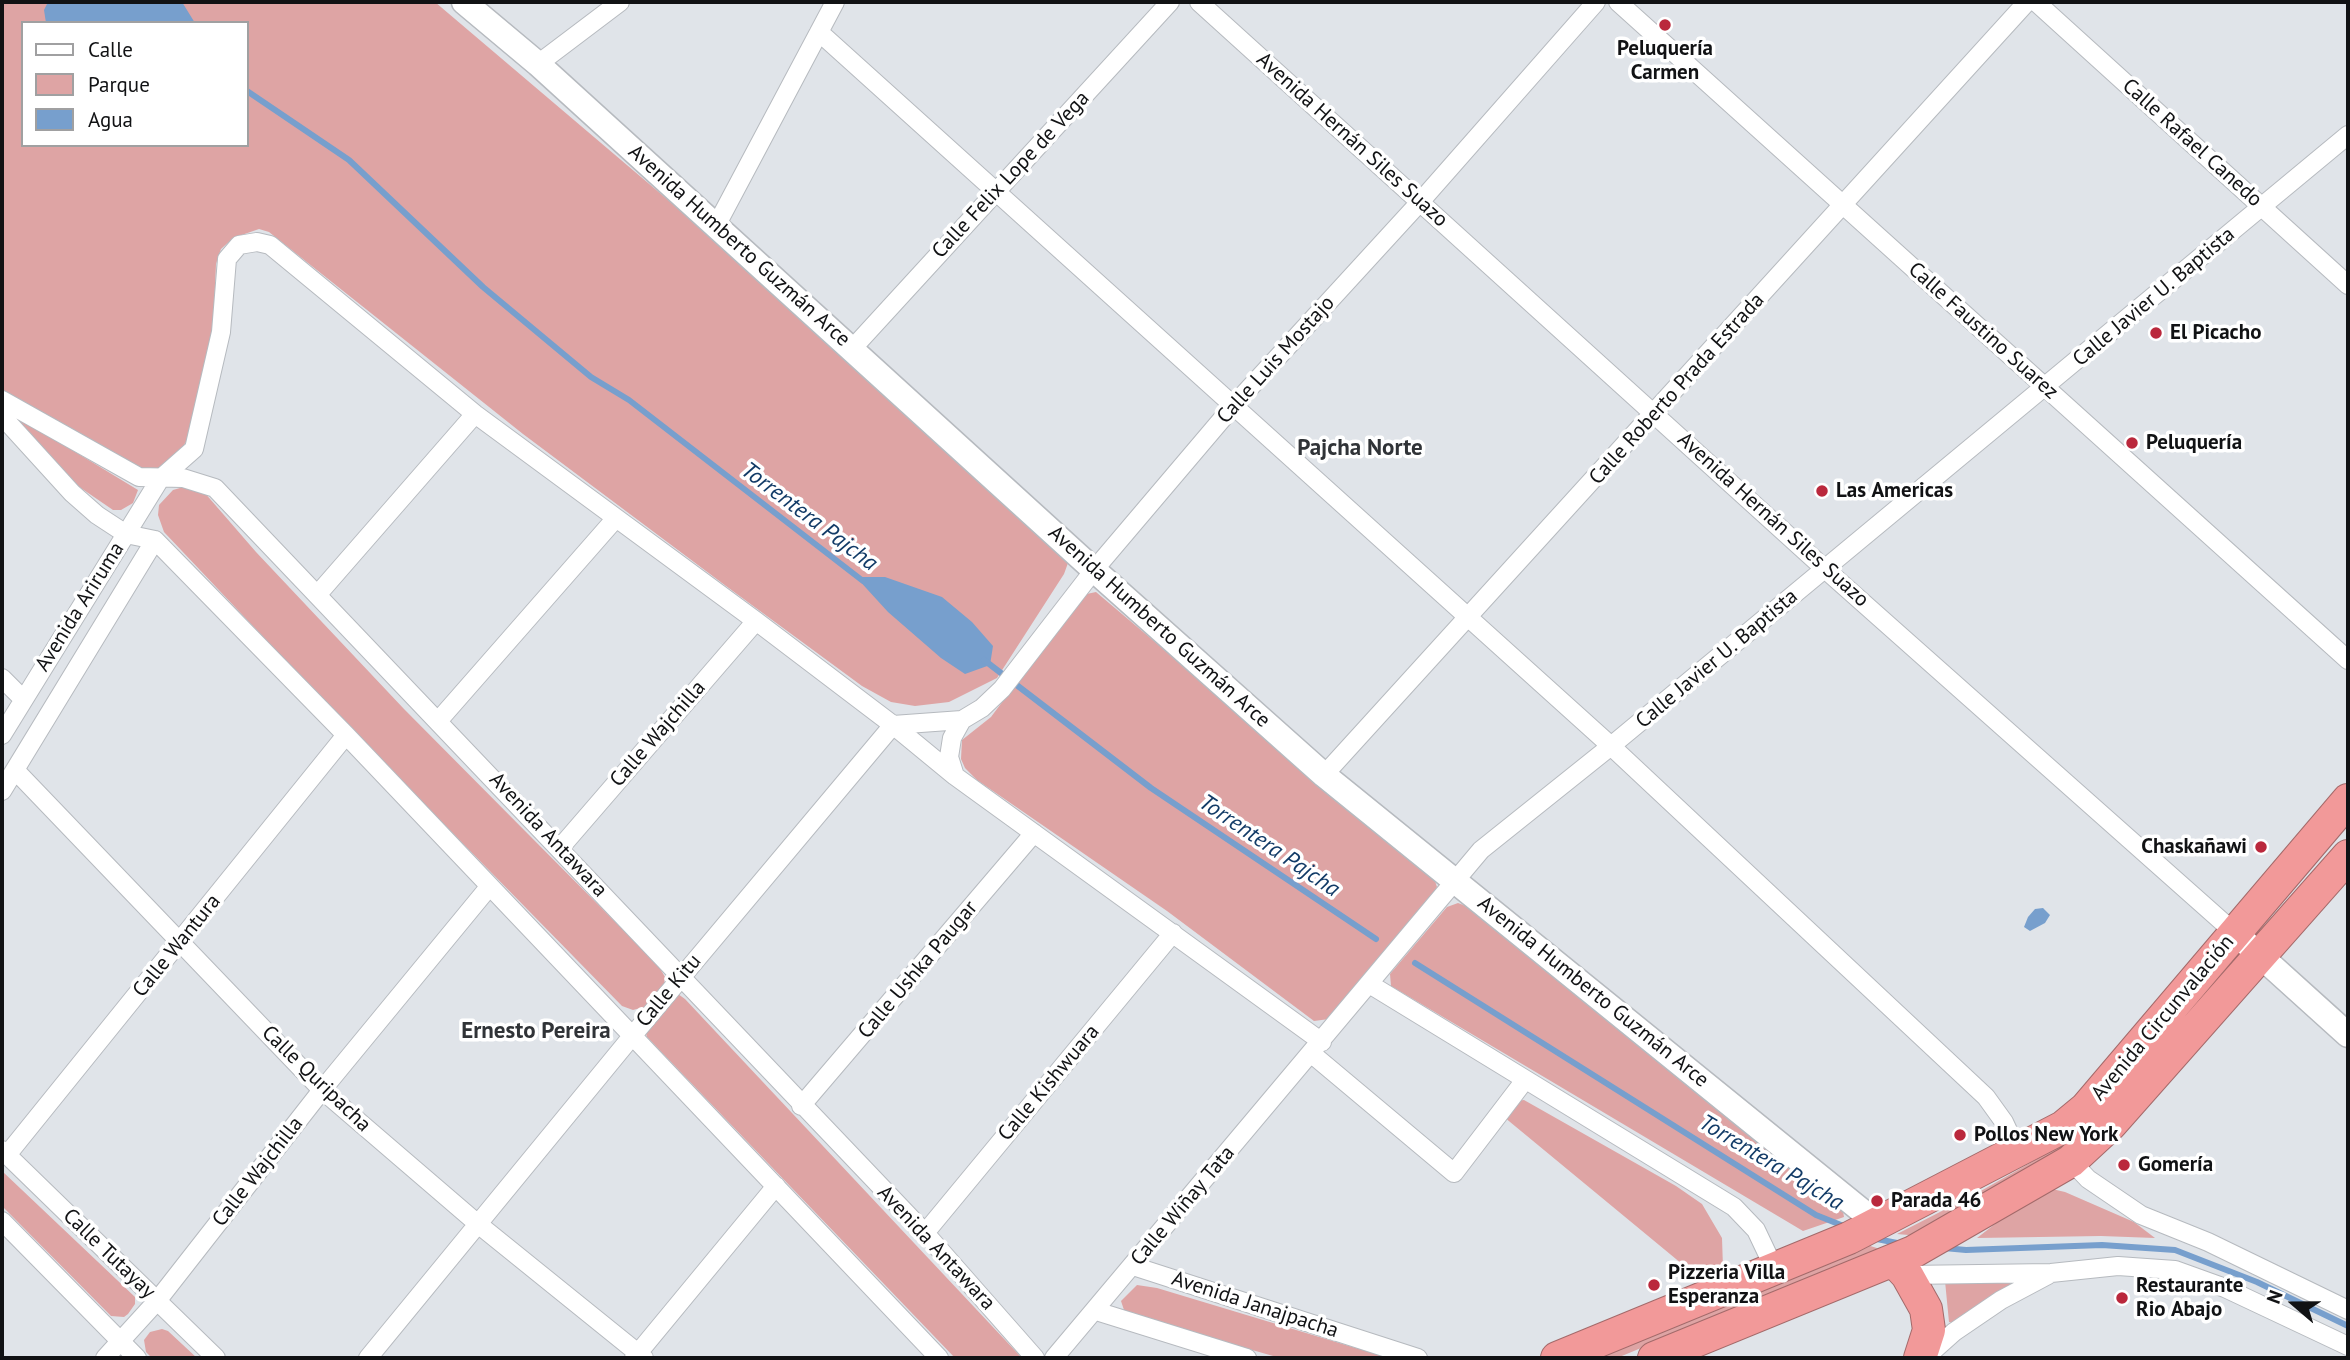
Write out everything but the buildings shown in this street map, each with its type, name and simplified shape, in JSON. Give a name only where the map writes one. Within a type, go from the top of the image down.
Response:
[{"type":"highway","name":"Avenida Circunvalación","points":[[1557,1358],[1775,1270],[1866,1229],[2063,1127],[2086,1108],[2348,800]]},
{"type":"highway","name":"Avenida Circunvalación","points":[[1654,1358],[1905,1263],[1942,1237],[2071,1161],[2111,1124],[2348,856]]},
{"type":"highway","points":[[1905,1263],[1926,1309],[1929,1331],[1920,1358]]},
{"type":"main road","name":"Avenida Humberto Guzmán Arce","points":[[464,2],[538,64],[1094,570],[1324,775],[1456,881],[1866,1229]]},
{"type":"main road","name":"Avenida Hernán Siles Suazo","points":[[2235,933],[2348,1035]]},
{"type":"street","points":[[538,64],[620,2]]},
{"type":"street","points":[[716,226],[835,2]]},
{"type":"street","name":"Calle Felix Lope de Vega","points":[[852,349],[1170,2]]},
{"type":"street","name":"Avenida Hernán Siles Suazo","points":[[1199,2],[1655,412],[1825,569],[2235,933]]},
{"type":"street","name":"Calle Luis Mostajo","points":[[962,720],[982,708],[1002,689],[1094,570],[1234,405],[1420,202],[1596,2]]},
{"type":"street","name":"Calle Faustino Suarez","points":[[1618,2],[2348,660]]},
{"type":"street","name":"Calle Roberto Prada Estrada","points":[[1324,775],[1844,207],[2027,2]]},
{"type":"street","name":"Calle Rafael Canedo","points":[[2036,2],[2348,285]]},
{"type":"street","points":[[819,32],[1611,746],[1986,1097],[2004,1122],[2018,1152]]},
{"type":"street","name":"Calle Javier U. Baptista","points":[[1317,1048],[1481,850],[1611,746],[2348,135]]},
{"type":"street","points":[[215,488],[199,472],[194,461],[194,449],[220,332],[227,259],[231,251],[247,242],[270,245],[475,414],[756,621],[893,725],[954,776],[1173,933],[1317,1048],[1454,1173],[1525,1080]]},
{"type":"street","name":"Avenida Antawara","points":[[2,400],[110,464],[139,477],[183,478],[215,488],[925,1233],[1035,1358]]},
{"type":"street","points":[[318,594],[475,414]]},
{"type":"street","points":[[2,416],[72,493],[126,534],[155,540],[346,735],[939,1358]]},
{"type":"street","name":"Avenida Ariruma","points":[[2,735],[160,479],[194,449]]},
{"type":"street","points":[[439,720],[616,518]]},
{"type":"street","name":"Avenida Ariruma","points":[[2,791],[155,540]]},
{"type":"street","name":"Calle Wajchilla","points":[[560,848],[756,621]]},
{"type":"street","points":[[2,678],[23,699]]},
{"type":"street","points":[[893,725],[962,720]]},
{"type":"street","points":[[954,776],[949,757],[952,738],[962,720]]},
{"type":"street","name":"Calle Kitu","points":[[368,1358],[632,1035],[893,725]]},
{"type":"street","name":"Calle Wantura","points":[[5,1153],[181,942],[346,735]]},
{"type":"street","name":"Calle Quripacha","points":[[15,770],[322,1090],[638,1356]]},
{"type":"street","name":"Calle Ushka Paugar","points":[[802,1106],[1034,833]]},
{"type":"street","name":"Calle Wajchilla","points":[[105,1358],[122,1344],[322,1090],[489,887]]},
{"type":"street","name":"Calle Kishwuara","points":[[925,1233],[1173,933]]},
{"type":"street","points":[[1371,985],[1734,1208],[1756,1230],[1775,1270]]},
{"type":"street","name":"Calle Wiñay Tata","points":[[1054,1358],[1317,1048]]},
{"type":"street","name":"Calle Tutayay","points":[[5,1153],[216,1358]]},
{"type":"street","points":[[2071,1161],[2088,1179],[2141,1215],[2208,1242],[2348,1310]]},
{"type":"street","points":[[638,1356],[776,1186]]},
{"type":"street","points":[[2,1221],[137,1358]]},
{"type":"street","points":[[1905,1263],[2051,1273],[2118,1266],[2175,1270],[2225,1288],[2348,1346]]},
{"type":"street","name":"Avenida Janajpacha","points":[[1133,1266],[1418,1358]]},
{"type":"street","points":[[1925,1358],[1982,1312],[2051,1273]]},
{"type":"street","points":[[1096,1311],[1247,1358]]},
{"type":"green space","points":[[2,2],[435,2],[840,346],[1068,563],[1064,574],[997,678],[949,702],[915,706],[891,702],[862,686],[726,586],[523,434],[269,232],[259,229],[233,238],[221,249],[216,264],[213,335],[188,439],[179,452],[163,467],[135,469],[75,439],[2,391]]},
{"type":"green space","points":[[21,419],[138,490],[133,503],[121,510],[113,510],[75,484],[18,421]]},
{"type":"green space","points":[[187,486],[204,492],[256,552],[404,709],[658,965],[665,977],[664,985],[644,1007],[633,1010],[622,1006],[337,715],[164,532],[158,515],[159,505],[173,490]]},
{"type":"green space","points":[[1096,592],[1434,878],[1437,887],[1433,895],[1329,1019],[1314,1021],[1167,911],[977,780],[965,768],[961,759],[962,740],[991,717],[1082,595]]},
{"type":"green space","points":[[1458,903],[1466,906],[1843,1211],[1844,1217],[1803,1231],[1391,986],[1390,974],[1447,907]]},
{"type":"green space","points":[[2224,970],[2087,1137],[1920,1236],[1897,1234],[2067,1142]]},
{"type":"green space","points":[[678,994],[1022,1358],[955,1358],[647,1037],[645,1030]]},
{"type":"green space","points":[[1524,1100],[1676,1186],[1702,1204],[1722,1238],[1723,1268],[1699,1278],[1504,1117],[1515,1101]]},
{"type":"green space","points":[[2,1171],[135,1297],[135,1304],[128,1314],[124,1317],[111,1316],[2,1206]]},
{"type":"green space","points":[[2052,1189],[2134,1222],[2155,1238],[1977,1238],[2004,1217]]},
{"type":"green space","points":[[1864,1244],[1880,1249],[1617,1358],[1585,1358]]},
{"type":"green space","points":[[2013,1280],[2006,1290],[1958,1323],[1949,1322],[1945,1281]]},
{"type":"green space","points":[[1137,1285],[1157,1288],[1389,1358],[1280,1358],[1131,1315],[1124,1310],[1121,1301]]},
{"type":"green space","points":[[162,1329],[168,1331],[197,1358],[152,1358],[146,1352],[144,1340],[150,1332]]},
{"type":"water","points":[[48,2],[182,2],[194,21],[46,21],[44,10]]},
{"type":"water","points":[[856,577],[885,577],[942,597],[972,622],[993,646],[990,665],[965,674],[941,658],[888,612]]},
{"type":"water","points":[[2043,908],[2050,915],[2045,923],[2030,931],[2024,927],[2035,909]]},
{"type":"waterway","name":"Torrentera Pajcha","points":[[248,92],[349,160],[483,287],[591,377],[629,400],[863,581]]},
{"type":"waterway","name":"Torrentera Pajcha","points":[[984,660],[1151,788],[1376,939]]},
{"type":"waterway","name":"Torrentera Pajcha","points":[[1415,963],[1816,1215],[1846,1227]]},
{"type":"waterway","name":"Torrentera Pajcha","points":[[1872,1238],[1902,1244]]},
{"type":"waterway","name":"Torrentera Pajcha","points":[[1944,1248],[1966,1250],[2102,1245],[2175,1250],[2257,1282],[2348,1326]]},
{"type":"place","name":"Peluquería Carmen","points":[[1665,25]]},
{"type":"place","name":"El Picacho","points":[[2156,333]]},
{"type":"place","name":"Peluquería","points":[[2132,443]]},
{"type":"place","name":"Las Americas","points":[[1822,491]]},
{"type":"place","name":"Chaskañawi","points":[[2261,847]]},
{"type":"place","name":"Pollos New York","points":[[1960,1135]]},
{"type":"place","name":"Gomería","points":[[2124,1165]]},
{"type":"place","name":"Parada 46","points":[[1877,1201]]},
{"type":"place","name":"Pizzeria Villa Esperanza","points":[[1654,1285]]},
{"type":"place","name":"Restaurante Rio Abajo","points":[[2122,1298]]},
{"type":"district","name":"Pajcha Norte","points":[[1360,448]]},
{"type":"district","name":"Ernesto Pereira","points":[[536,1031]]}]
